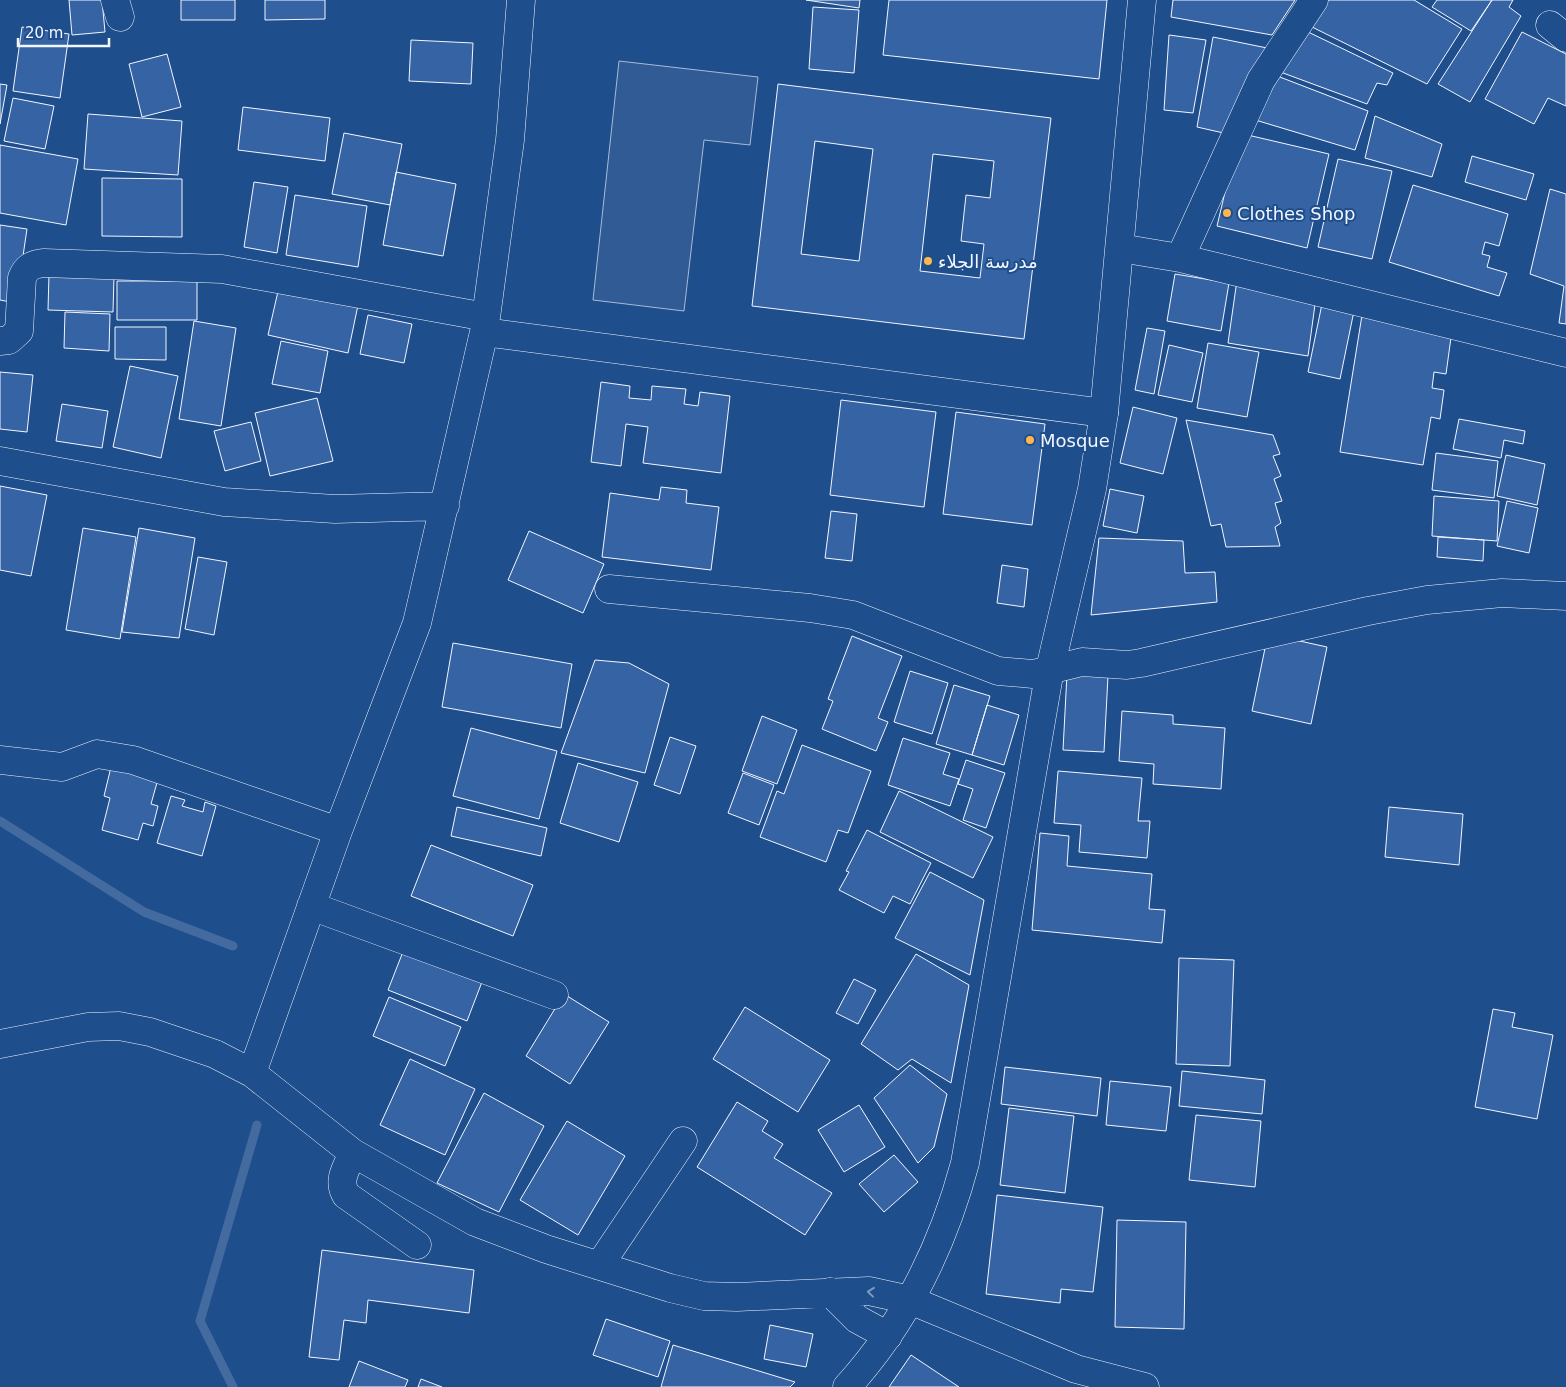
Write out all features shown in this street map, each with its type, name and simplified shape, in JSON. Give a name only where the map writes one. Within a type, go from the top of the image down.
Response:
[{"type":"street","points":[[252,1073],[338,832],[417,623],[485,325],[510,140],[521,0]]},
{"type":"street","points":[[847,1387],[888,1336],[910,1300],[944,1230],[965,1163],[1050,669],[1092,489],[1104,414],[1142,0]]},
{"type":"street","points":[[1180,258],[1261,80],[1314,0]]},
{"type":"street","points":[[1120,248],[1180,258],[1566,353]]},
{"type":"street","points":[[0,341],[9,340],[18,331],[22,278],[30,266],[44,263],[222,270],[485,325],[1104,414]]},
{"type":"street","points":[[0,461],[224,502],[335,509],[445,506]]},
{"type":"street","points":[[609,589],[833,611],[853,615],[998,672],[1017,674],[1082,662],[1127,665],[1141,663],[1427,600],[1502,593],[1566,596]]},
{"type":"street","points":[[0,760],[62,767],[98,754],[133,760],[338,832]]},
{"type":"street","points":[[311,906],[554,995]]},
{"type":"street","points":[[0,1044],[88,1027],[119,1026],[150,1032],[215,1054],[252,1073],[353,1153],[475,1222],[546,1249],[704,1296],[737,1297],[869,1291],[910,1300],[1076,1369],[1144,1387]]},
{"type":"street","points":[[600,1266],[684,1141]]},
{"type":"street","points":[[353,1153],[342,1176],[343,1190],[346,1195],[417,1245]]},
{"type":"street","points":[[830,1292],[857,1319],[888,1336]]},
{"type":"shaded area","points":[[619,61],[758,77],[750,145],[704,140],[684,311],[593,300]]},
{"type":"building","points":[[69,0],[102,0],[105,32],[72,35]]},
{"type":"building","points":[[181,0],[235,0],[235,20],[181,20]]},
{"type":"building","points":[[265,0],[325,0],[325,19],[265,20]]},
{"type":"building","points":[[806,0],[860,0],[859,8]]},
{"type":"building","points":[[889,0],[1107,0],[1099,79],[883,55]]},
{"type":"building","points":[[1173,0],[1295,0],[1272,35],[1171,17]]},
{"type":"building","points":[[1326,0],[1414,0],[1462,29],[1427,84],[1308,25]]},
{"type":"building","points":[[1437,0],[1492,0],[1471,31],[1432,7]]},
{"type":"building","points":[[1492,0],[1513,0],[1509,7],[1521,16],[1470,102],[1438,84]]},
{"type":"building","points":[[813,7],[859,10],[854,73],[809,69]]},
{"type":"building","points":[[22,27],[69,34],[60,98],[13,91]]},
{"type":"building","points":[[1304,30],[1393,73],[1387,85],[1377,83],[1367,104],[1275,70]]},
{"type":"building","points":[[1522,32],[1566,54],[1566,106],[1548,98],[1534,124],[1485,99]]},
{"type":"building","points":[[1169,35],[1206,40],[1193,113],[1164,110]]},
{"type":"building","points":[[1213,37],[1272,49],[1228,134],[1197,127]]},
{"type":"building","points":[[411,40],[473,43],[471,84],[409,81]]},
{"type":"building","points":[[167,54],[181,107],[142,117],[129,64]]},
{"type":"building","points":[[1272,74],[1368,111],[1355,150],[1252,119]]},
{"type":"building","points":[[0,84],[7,85],[0,124]]},
{"type":"building","points":[[778,84],[1051,118],[1024,339],[752,306]],"holes":[[[815,141],[873,149],[859,261],[801,254]],[[933,154],[994,161],[990,198],[966,195],[961,241],[984,244],[980,278],[920,271]]]},
{"type":"building","points":[[13,98],[54,106],[45,149],[4,141]]},
{"type":"building","points":[[243,107],[330,118],[325,161],[238,150]]},
{"type":"building","points":[[88,114],[182,121],[178,175],[84,169]]},
{"type":"building","points":[[1375,116],[1442,144],[1432,177],[1365,158]]},
{"type":"building","points":[[344,133],[402,144],[390,205],[332,194]]},
{"type":"building","points":[[1239,133],[1329,154],[1307,248],[1217,226]]},
{"type":"building","points":[[0,145],[78,159],[66,225],[0,213]]},
{"type":"building","points":[[1472,156],[1534,174],[1526,200],[1465,182]]},
{"type":"building","points":[[1338,159],[1392,171],[1372,259],[1318,247]]},
{"type":"building","points":[[396,172],[456,184],[443,256],[383,245]]},
{"type":"building","points":[[102,178],[182,179],[182,237],[102,236]]},
{"type":"building","points":[[254,182],[288,187],[277,253],[244,247]]},
{"type":"building","points":[[1413,185],[1508,214],[1499,246],[1485,242],[1482,254],[1490,256],[1487,267],[1507,273],[1499,296],[1389,262]]},
{"type":"building","points":[[1550,189],[1566,194],[1566,324],[1559,323],[1564,286],[1530,274]]},
{"type":"building","points":[[295,195],[367,206],[358,267],[286,255]]},
{"type":"building","points":[[0,225],[27,229],[16,303],[0,300]]},
{"type":"building","points":[[49,274],[114,276],[113,312],[48,310]]},
{"type":"building","points":[[1175,274],[1229,283],[1221,331],[1167,321]]},
{"type":"building","points":[[1237,280],[1316,297],[1308,356],[1228,343]]},
{"type":"building","points":[[117,281],[197,281],[197,320],[117,320]]},
{"type":"building","points":[[279,287],[358,305],[348,353],[268,335]]},
{"type":"building","points":[[1323,299],[1355,306],[1340,379],[1308,372]]},
{"type":"building","points":[[65,312],[110,314],[109,351],[64,348]]},
{"type":"building","points":[[368,315],[412,324],[404,363],[360,354]]},
{"type":"building","points":[[1362,315],[1452,330],[1446,374],[1434,372],[1432,388],[1444,390],[1440,419],[1431,417],[1423,465],[1340,452]]},
{"type":"building","points":[[194,321],[236,328],[221,426],[179,419]]},
{"type":"building","points":[[115,327],[166,327],[166,360],[115,359]]},
{"type":"building","points":[[1147,328],[1165,331],[1154,394],[1135,390]]},
{"type":"building","points":[[281,341],[328,351],[320,393],[272,384]]},
{"type":"building","points":[[1208,343],[1259,352],[1247,417],[1197,408]]},
{"type":"building","points":[[1169,345],[1203,353],[1192,402],[1158,395]]},
{"type":"building","points":[[130,366],[178,376],[161,458],[113,447]]},
{"type":"building","points":[[0,372],[33,375],[27,432],[0,429]]},
{"type":"building","points":[[601,382],[630,386],[629,398],[651,400],[652,386],[686,389],[684,404],[698,406],[700,392],[730,396],[721,473],[643,463],[648,427],[626,424],[621,466],[591,462]]},
{"type":"building","points":[[317,398],[333,461],[270,476],[255,413]]},
{"type":"building","points":[[841,400],[936,412],[924,507],[830,495]]},
{"type":"building","points":[[62,404],[108,411],[102,448],[56,441]]},
{"type":"building","points":[[1133,407],[1177,418],[1163,474],[1120,463]]},
{"type":"building","points":[[956,412],[1045,424],[1032,525],[943,514]]},
{"type":"building","points":[[1459,419],[1525,431],[1523,444],[1504,440],[1501,458],[1453,449]]},
{"type":"building","points":[[1186,420],[1273,435],[1280,454],[1273,456],[1281,476],[1274,479],[1282,501],[1275,503],[1281,523],[1275,527],[1280,546],[1226,547],[1221,524],[1211,526]]},
{"type":"building","points":[[251,422],[261,461],[225,471],[214,431]]},
{"type":"building","points":[[1436,453],[1498,461],[1494,498],[1432,490]]},
{"type":"building","points":[[1506,455],[1545,464],[1537,505],[1497,496]]},
{"type":"building","points":[[0,486],[47,495],[31,576],[0,570]]},
{"type":"building","points":[[661,487],[687,490],[686,503],[719,507],[711,570],[602,557],[610,493],[659,500]]},
{"type":"building","points":[[1110,489],[1144,496],[1137,533],[1103,526]]},
{"type":"building","points":[[1434,496],[1499,501],[1497,541],[1432,536]]},
{"type":"building","points":[[1507,501],[1538,508],[1529,553],[1497,546]]},
{"type":"building","points":[[831,511],[857,514],[852,561],[825,558]]},
{"type":"building","points":[[83,528],[136,537],[120,639],[66,630]]},
{"type":"building","points":[[139,528],[195,538],[179,638],[122,632]]},
{"type":"building","points":[[529,531],[604,564],[583,613],[508,580]]},
{"type":"building","points":[[1438,537],[1484,540],[1483,561],[1437,557]]},
{"type":"building","points":[[1099,538],[1183,541],[1185,573],[1215,572],[1217,602],[1091,615]]},
{"type":"building","points":[[198,557],[227,562],[214,635],[185,629]]},
{"type":"building","points":[[1002,565],[1028,569],[1024,607],[997,603]]},
{"type":"building","points":[[1268,634],[1327,647],[1311,724],[1252,711]]},
{"type":"building","points":[[852,636],[902,656],[878,718],[888,722],[876,751],[822,729],[833,701],[828,699]]},
{"type":"building","points":[[453,643],[572,664],[561,728],[442,707]]},
{"type":"building","points":[[595,660],[629,663],[669,684],[645,773],[561,753]]},
{"type":"building","points":[[910,671],[948,683],[932,734],[894,722]]},
{"type":"building","points":[[1067,674],[1108,676],[1104,752],[1063,750]]},
{"type":"building","points":[[954,685],[990,696],[972,755],[936,744]]},
{"type":"building","points":[[987,705],[1019,715],[1004,765],[972,755]]},
{"type":"building","points":[[1122,711],[1173,715],[1173,724],[1225,728],[1221,789],[1153,784],[1154,764],[1119,761]]},
{"type":"building","points":[[762,716],[797,730],[777,784],[742,771]]},
{"type":"building","points":[[471,728],[557,751],[539,819],[453,796]]},
{"type":"building","points":[[670,737],[696,746],[680,794],[654,785]]},
{"type":"building","points":[[903,738],[950,753],[943,774],[959,779],[950,806],[888,785]]},
{"type":"building","points":[[802,745],[871,771],[848,833],[838,830],[826,862],[760,837],[777,791],[784,794]]},
{"type":"building","points":[[966,760],[1005,773],[986,828],[963,820],[973,789],[958,784]]},
{"type":"building","points":[[578,763],[638,782],[619,842],[560,823]]},
{"type":"building","points":[[111,767],[158,779],[151,804],[158,806],[153,826],[143,823],[138,840],[102,830],[110,798],[104,796]]},
{"type":"building","points":[[1058,771],[1142,778],[1138,821],[1150,821],[1147,858],[1079,852],[1081,825],[1054,823]]},
{"type":"building","points":[[743,773],[774,785],[759,825],[728,813]]},
{"type":"building","points":[[899,791],[993,837],[973,878],[880,832]]},
{"type":"building","points":[[171,796],[185,800],[182,806],[203,812],[205,802],[216,806],[202,856],[157,843]]},
{"type":"building","points":[[457,807],[547,828],[541,856],[451,836]]},
{"type":"building","points":[[1389,807],[1463,814],[1459,865],[1385,857]]},
{"type":"building","points":[[867,830],[931,863],[910,904],[893,896],[884,913],[839,890],[849,872],[846,871]]},
{"type":"building","points":[[1040,833],[1069,836],[1067,866],[1152,874],[1149,909],[1165,910],[1162,943],[1032,930]]},
{"type":"building","points":[[431,845],[533,885],[513,936],[411,896]]},
{"type":"building","points":[[930,872],[984,900],[970,975],[895,938]]},
{"type":"building","points":[[406,944],[485,974],[467,1021],[388,990]]},
{"type":"building","points":[[916,954],[969,985],[951,1083],[912,1059],[898,1070],[861,1044]]},
{"type":"building","points":[[1179,958],[1234,960],[1230,1066],[1176,1064]]},
{"type":"building","points":[[854,979],[876,990],[858,1024],[836,1013]]},
{"type":"building","points":[[564,994],[609,1022],[570,1084],[526,1056]]},
{"type":"building","points":[[389,997],[461,1027],[445,1066],[373,1036]]},
{"type":"building","points":[[745,1007],[830,1060],[798,1112],[713,1059]]},
{"type":"building","points":[[1493,1009],[1515,1013],[1512,1027],[1553,1035],[1537,1119],[1475,1107]]},
{"type":"building","points":[[410,1059],[475,1089],[445,1155],[380,1125]]},
{"type":"building","points":[[910,1065],[947,1094],[934,1147],[918,1163],[874,1098]]},
{"type":"building","points":[[1005,1067],[1101,1078],[1097,1116],[1001,1104]]},
{"type":"building","points":[[1182,1071],[1265,1080],[1262,1114],[1179,1106]]},
{"type":"building","points":[[1110,1081],[1171,1087],[1166,1131],[1106,1125]]},
{"type":"building","points":[[484,1093],[544,1126],[499,1212],[437,1183]]},
{"type":"building","points":[[737,1102],[768,1121],[762,1131],[783,1144],[774,1158],[832,1193],[805,1235],[697,1167]]},
{"type":"building","points":[[859,1105],[885,1147],[844,1172],[818,1130]]},
{"type":"building","points":[[1009,1108],[1074,1116],[1065,1193],[1000,1185]]},
{"type":"building","points":[[1196,1115],[1261,1121],[1255,1187],[1189,1180]]},
{"type":"building","points":[[567,1121],[625,1156],[578,1235],[520,1200]]},
{"type":"building","points":[[894,1155],[918,1182],[884,1212],[859,1184]]},
{"type":"building","points":[[997,1195],[1103,1207],[1093,1292],[1061,1289],[1060,1303],[986,1294]]},
{"type":"building","points":[[1117,1220],[1186,1222],[1184,1329],[1115,1327]]},
{"type":"building","points":[[322,1250],[474,1270],[469,1313],[368,1300],[366,1323],[344,1320],[339,1360],[309,1357]]},
{"type":"building","points":[[606,1319],[670,1341],[658,1377],[593,1355]]},
{"type":"building","points":[[770,1325],[813,1334],[806,1367],[764,1359]]},
{"type":"building","points":[[673,1345],[795,1382],[790,1387],[661,1387]]},
{"type":"building","points":[[911,1355],[959,1387],[889,1387]]},
{"type":"building","points":[[359,1361],[408,1380],[405,1387],[349,1387]]},
{"type":"building","points":[[421,1379],[442,1387],[418,1387]]},
{"type":"waterway","points":[[0,821],[144,912],[233,946]]},
{"type":"waterway","points":[[233,1387],[200,1321],[257,1125]]},
{"type":"place","name":"Clothes Shop","points":[[1227,213]]},
{"type":"place","name":"مدرسة الجلاء","points":[[928,261]]},
{"type":"place","name":"Mosque","points":[[1030,440]]}]
